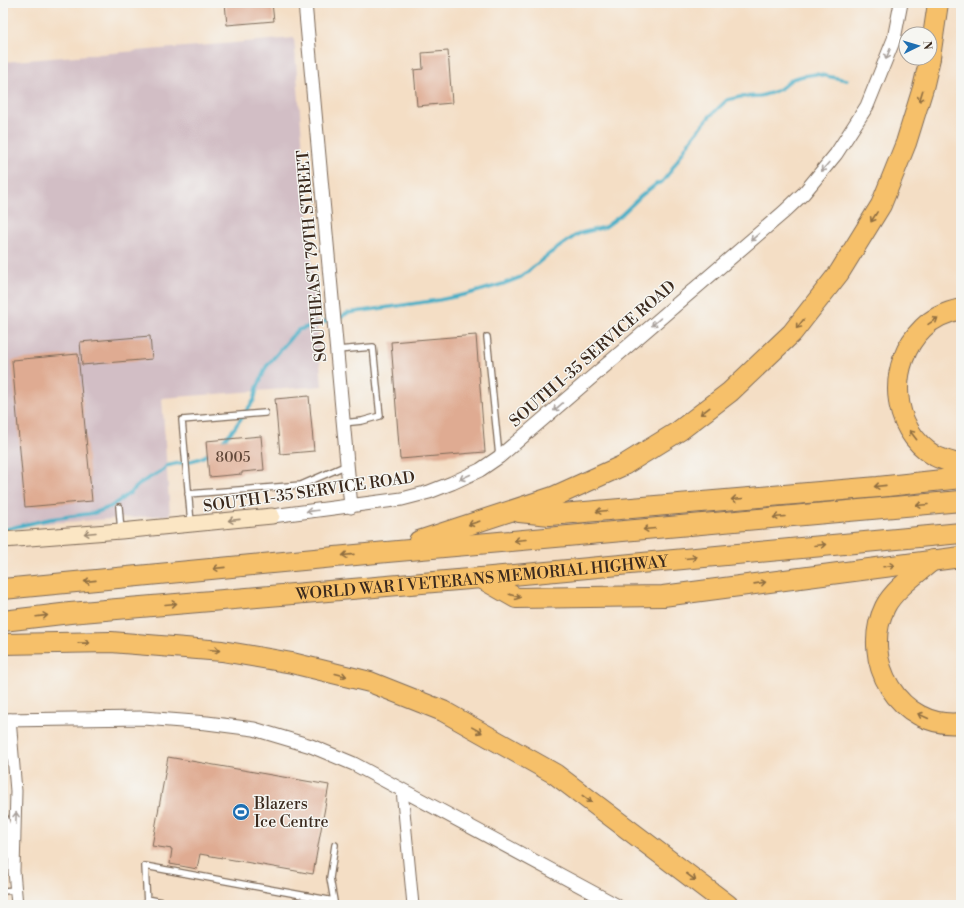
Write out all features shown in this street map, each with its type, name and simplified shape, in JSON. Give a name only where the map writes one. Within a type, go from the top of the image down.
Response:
[{"type":"highway","points":[[935,26],[938,3]]},
{"type":"highway","points":[[387,552],[552,497],[624,465],[679,431],[730,392],[792,333],[839,273],[881,205],[906,143],[928,66]]},
{"type":"highway","points":[[961,309],[949,312],[936,318],[924,327],[914,338],[902,361],[898,388],[899,403],[902,415],[915,438],[934,455],[943,460],[961,465]]},
{"type":"highway","points":[[511,511],[550,515],[878,487],[961,478]]},
{"type":"highway","name":"WORLD WAR I VETERANS MEMORIAL HIGHWAY","points":[[3,589],[387,552],[961,501]]},
{"type":"highway","name":"WORLD WAR I VETERANS MEMORIAL HIGHWAY","points":[[3,621],[70,613],[481,578],[961,533]]},
{"type":"highway","points":[[481,578],[516,598],[663,596],[961,557]]},
{"type":"highway","points":[[933,560],[895,593],[886,605],[877,632],[876,643],[878,660],[883,675],[890,688],[900,701],[913,711],[927,718],[941,722],[961,723]]},
{"type":"highway","points":[[3,644],[111,642],[222,651],[292,663],[370,682],[443,711],[555,774],[728,905]]},
{"type":"main road","name":"SOUTH I-35 SERVICE ROAD","points":[[3,540],[121,531],[272,516]]},
{"type":"street","name":"SOUTHEAST 79TH STREET","points":[[305,3],[351,507]]},
{"type":"street","name":"SOUTH I-35 SERVICE ROAD","points":[[272,516],[351,507],[402,499],[429,492],[480,470],[499,457],[784,212],[804,192],[836,154],[867,106],[894,39],[902,3]]},
{"type":"street","points":[[14,871],[16,791],[6,720],[144,718],[207,723],[254,729],[311,746],[354,764],[616,905]]},
{"type":"street","points":[[402,790],[413,905]]},
{"type":"street","points":[[3,819],[14,871],[17,905]]},
{"type":"lane","points":[[487,337],[499,457]]},
{"type":"lane","points":[[336,350],[373,347],[380,416],[362,421],[343,423]]},
{"type":"lane","points":[[191,524],[182,420],[265,413]]},
{"type":"lane","points":[[188,494],[301,484],[347,465]]},
{"type":"lane","points":[[119,507],[121,531]]},
{"type":"lane","points":[[178,905],[147,902],[145,866],[334,903],[330,878],[335,845]]},
{"type":"lane","points":[[3,891],[16,890]]},
{"type":"shaded area","points":[[294,38],[322,386],[162,398],[170,515],[3,526],[3,62]]},
{"type":"building","points":[[225,3],[272,3],[274,21],[227,25]]},
{"type":"building","points":[[448,51],[452,103],[417,106],[414,70],[423,69],[422,53]]},
{"type":"building","points":[[476,335],[485,452],[400,459],[391,342]]},
{"type":"building","points":[[150,336],[152,359],[82,365],[80,342]]},
{"type":"building","points":[[78,354],[92,501],[25,507],[12,360]]},
{"type":"building","points":[[309,396],[314,451],[280,454],[275,399]]},
{"type":"building","points":[[261,436],[264,470],[209,477],[206,441]]},
{"type":"building","name":"Blazers Ice Centre","points":[[168,757],[329,785],[313,874],[200,854],[197,869],[170,864],[172,849],[152,846]]},
{"type":"waterway","points":[[337,319],[348,313],[439,300],[468,294],[521,277],[549,254],[575,236],[605,227],[620,216],[656,184],[662,182],[689,142],[709,117],[727,100],[740,97],[760,96],[771,93],[780,89],[792,79],[803,76],[816,74],[847,80]]},
{"type":"waterway","points":[[222,442],[233,430],[254,400],[257,388],[266,367],[293,335],[298,330],[331,320]]},
{"type":"waterway","points":[[6,529],[50,519],[94,513],[110,507],[130,493],[142,482],[163,470],[167,466],[195,460],[210,452]]},
{"type":"place","name":"Blazers Ice Centre","points":[[241,812]]}]
